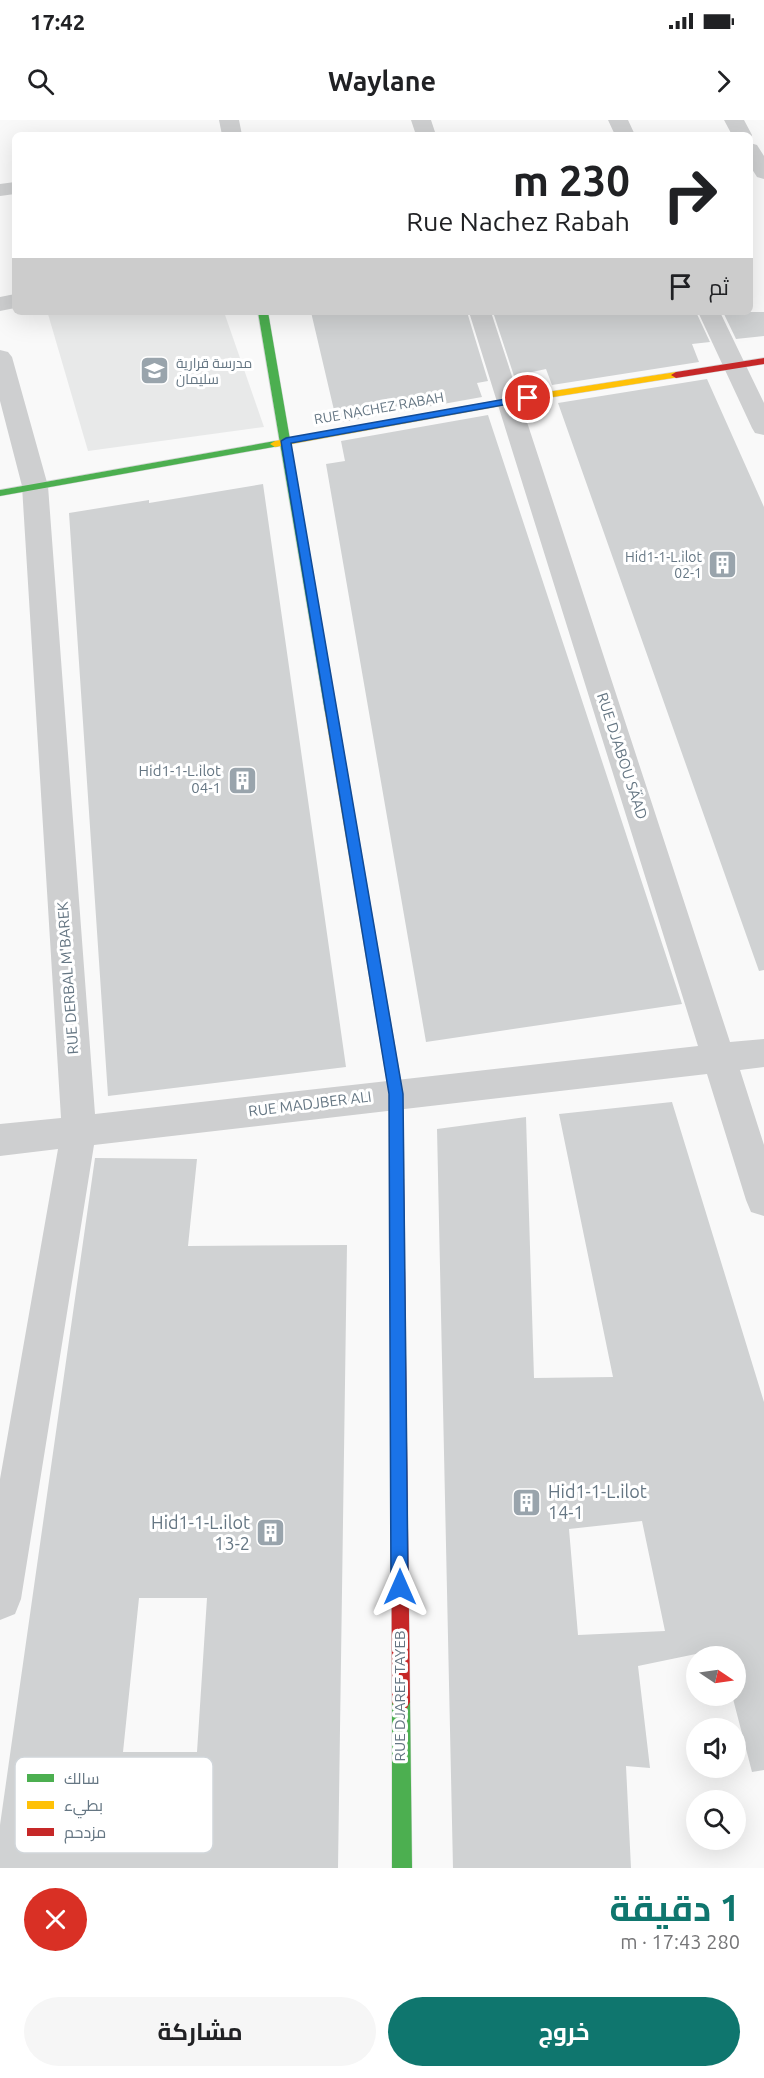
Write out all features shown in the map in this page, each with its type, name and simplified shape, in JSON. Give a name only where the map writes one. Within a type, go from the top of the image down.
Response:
[{"type":"street","points":[[753,153],[764,173]]},
{"type":"street","name":"RUE DJAREF TAYEB","points":[[264,315],[396,1094],[402,1868]]},
{"type":"street","name":"RUE DJABOU SÄAD","points":[[481,315],[764,1200]]},
{"type":"street","points":[[710,315],[764,428]]},
{"type":"street","name":"RUE DERBAL M'BAREK","points":[[0,357],[35,486],[78,1130],[0,1599]]},
{"type":"street","name":"RUE NACHEZ RABAH","points":[[0,493],[508,402],[764,361]]},
{"type":"street","name":"RUE MADJBER ALI","points":[[0,1140],[764,1053]]},
{"type":"shaded area","name":"مدرسة قرارية سليمان","points":[[48,315],[225,315],[264,427],[88,451]]},
{"type":"building","points":[[753,312],[764,312],[764,336],[736,339],[724,315],[753,315]]},
{"type":"building","points":[[312,315],[468,315],[488,381],[477,383],[482,397],[337,423]]},
{"type":"building","points":[[494,315],[697,315],[710,342],[692,344],[699,362],[552,385],[546,369],[514,376]]},
{"type":"building","points":[[707,379],[764,507],[764,970],[759,971],[558,403]]},
{"type":"building","points":[[488,415],[682,1004],[426,1042],[326,464],[345,461],[341,441]]},
{"type":"building","name":"Hid1-1-L.ilot 04-1","points":[[263,484],[346,1067],[108,1096],[69,513],[149,500],[149,503]]},
{"type":"building","points":[[672,1102],[764,1402],[764,1770],[752,1772],[746,1749],[746,1718],[738,1718],[735,1706],[746,1706],[746,1646],[686,1646],[686,1656],[638,1666],[650,1768],[626,1766],[631,1868],[453,1868],[437,1129],[526,1117],[534,1378],[613,1377],[559,1114]],"holes":[[[642,1521],[665,1631],[578,1635],[569,1529]]]},
{"type":"building","points":[[95,1158],[197,1159],[188,1246],[347,1245],[338,1868],[0,1868],[0,1825]],"holes":[[[139,1598],[207,1598],[197,1752],[123,1752]]]},
{"type":"traffic: fast","points":[[264,315],[331,712]]},
{"type":"traffic: fast","points":[[0,493],[275,444]]},
{"type":"traffic: fast","points":[[401,1702],[402,1868]]},
{"type":"traffic: slow","points":[[275,444],[528,398],[676,375]]},
{"type":"traffic: slow","points":[[331,712],[396,1094],[397,1180]]},
{"type":"traffic: jam","points":[[676,375],[764,361]]},
{"type":"traffic: jam","points":[[397,1180],[401,1702]]},
{"type":"place","name":"مدرسة قرارية سليمان","points":[[155,371]]},
{"type":"place","name":"Hid1-1-L.ilot 02-1","points":[[723,565]]},
{"type":"place","name":"Hid1-1-L.ilot 04-1","points":[[242,780]]},
{"type":"place","name":"Hid1-1-L.ilot 14-1","points":[[527,1502]]},
{"type":"place","name":"Hid1-1-L.ilot 13-2","points":[[271,1533]]},
{"type":"route","points":[[400,1587],[396,1094],[286,441],[528,398]]}]
